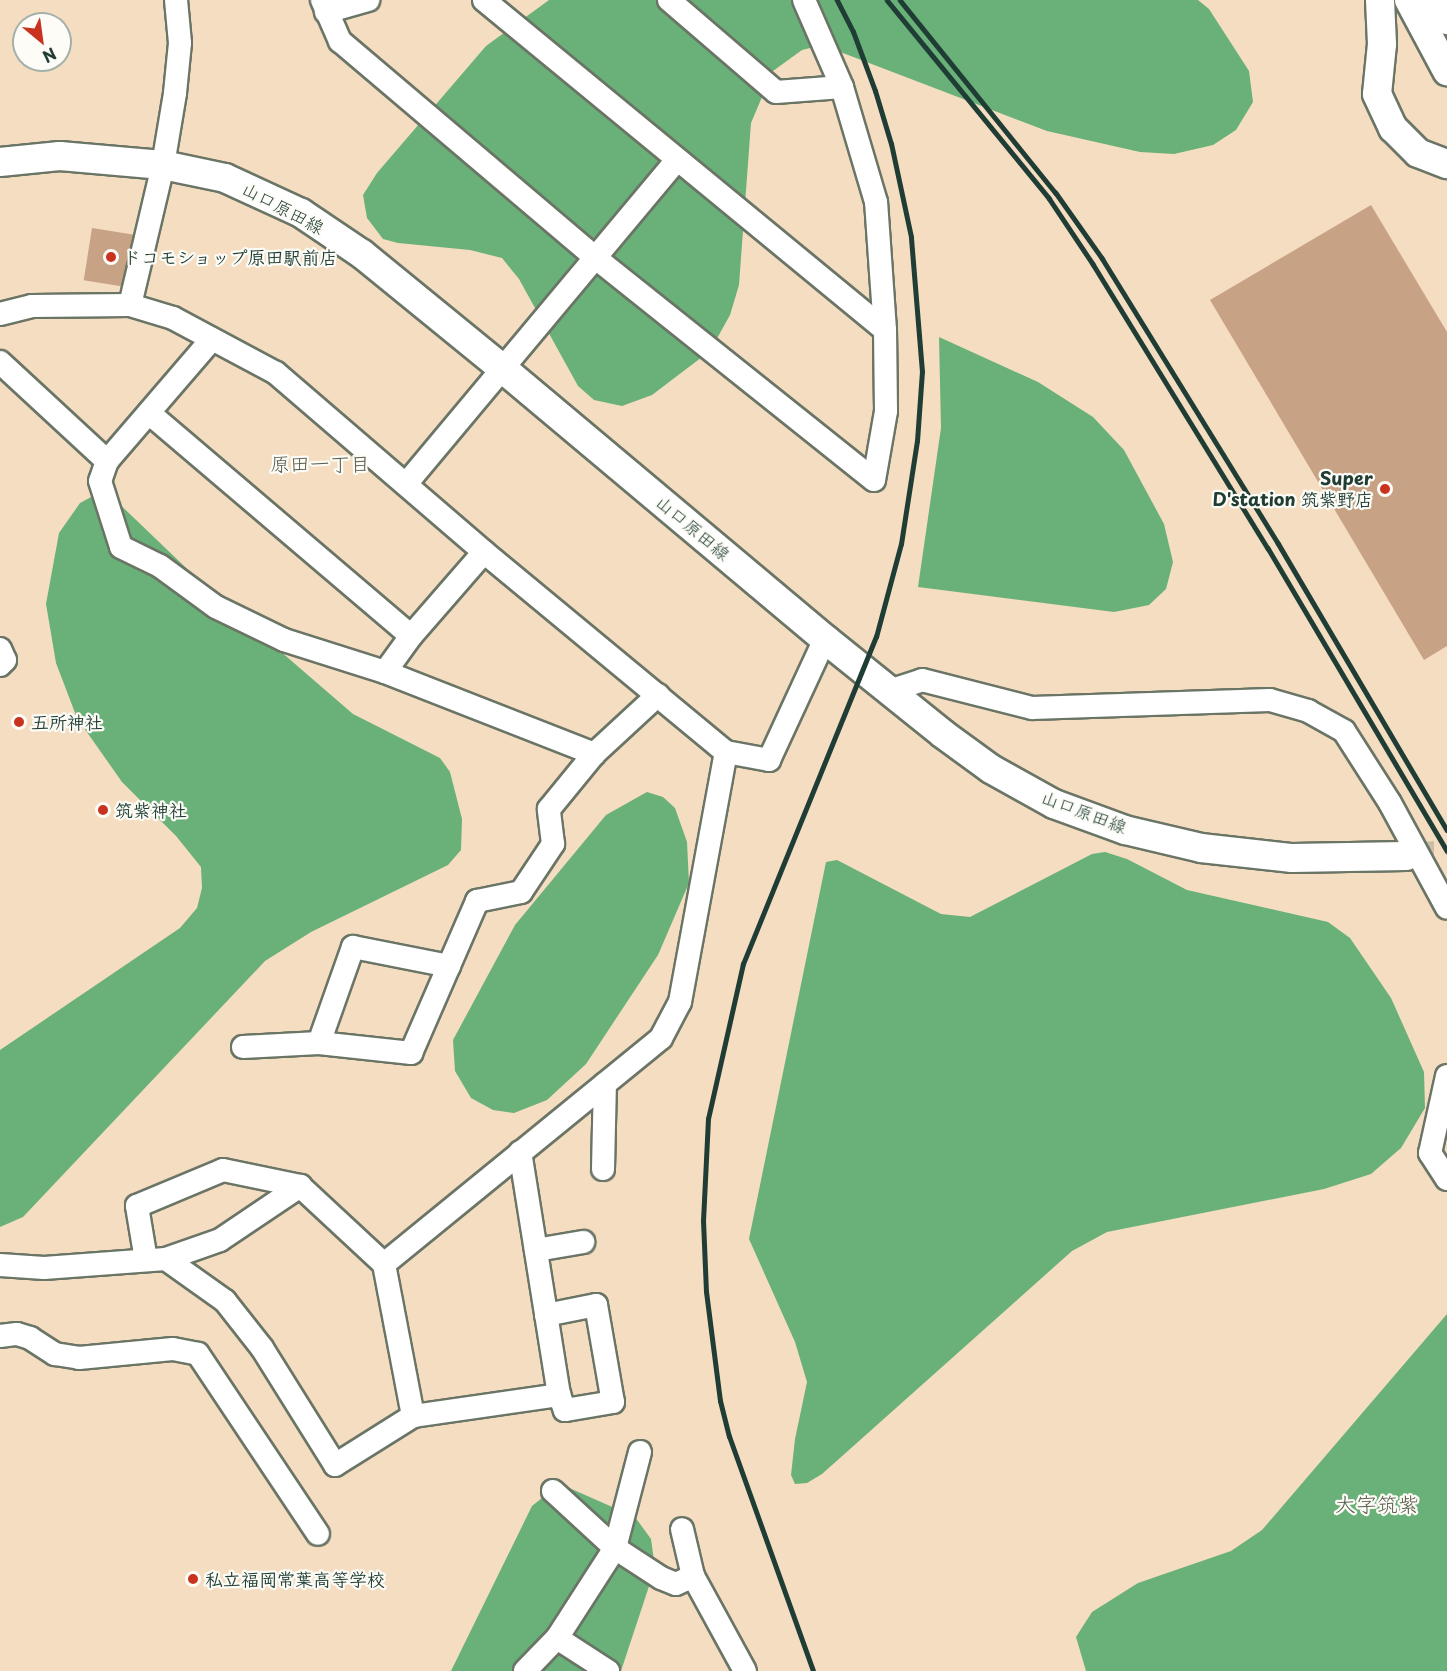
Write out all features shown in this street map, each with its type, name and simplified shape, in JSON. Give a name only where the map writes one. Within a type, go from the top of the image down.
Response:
[{"type":"main road","points":[[1380,0],[1382,44],[1377,94],[1392,128],[1418,153],[1447,164]]},
{"type":"main road","points":[[1409,0],[1447,71]]},
{"type":"main road","points":[[1436,0],[1447,20]]},
{"type":"main road","name":"山口原田線","points":[[0,162],[60,156],[163,165],[225,178],[301,213],[362,254],[889,691],[992,769],[1054,804],[1125,830],[1201,848],[1292,858],[1406,856]]},
{"type":"street","points":[[130,305],[163,165],[175,93],[180,43],[176,0]]},
{"type":"street","points":[[368,0],[324,6],[340,41],[597,259],[874,480],[886,411],[885,330],[876,202],[842,87],[804,0]]},
{"type":"street","points":[[484,0],[885,330]]},
{"type":"street","points":[[669,0],[776,92],[842,87]]},
{"type":"street","points":[[406,484],[502,368],[597,259],[677,160]]},
{"type":"street","points":[[0,314],[32,306],[130,305],[173,318],[276,374],[484,552],[726,752],[769,760],[825,639]]},
{"type":"street","points":[[212,339],[107,460],[100,481],[121,547],[160,566],[216,607],[285,640],[385,672],[594,754]]},
{"type":"street","points":[[0,362],[107,460]]},
{"type":"street","points":[[149,413],[411,636]]},
{"type":"street","points":[[385,672],[411,636],[484,552]]},
{"type":"street","points":[[0,650],[5,660],[0,664]]},
{"type":"street","points":[[889,691],[922,680],[968,689],[1032,708],[1270,700],[1308,711],[1344,731],[1390,803],[1447,908]]},
{"type":"street","points":[[243,1047],[319,1043],[411,1053],[477,902],[521,892],[553,844],[549,809],[594,754],[658,695]]},
{"type":"street","points":[[384,1264],[661,1038],[680,1002],[726,752]]},
{"type":"street","points":[[319,1043],[353,947],[449,966]]},
{"type":"street","points":[[1447,1076],[1430,1153],[1447,1179]]},
{"type":"street","points":[[603,1169],[605,1084]]},
{"type":"street","points":[[520,1152],[536,1250],[546,1315],[559,1395],[565,1410],[613,1402],[596,1305],[546,1315]]},
{"type":"street","points":[[413,1416],[384,1264],[300,1186],[223,1170],[137,1206],[156,1260],[225,1301],[262,1348],[335,1466],[413,1416],[559,1395]]},
{"type":"street","points":[[0,1265],[44,1268],[156,1260],[220,1240],[300,1186]]},
{"type":"street","points":[[536,1250],[583,1242]]},
{"type":"street","points":[[0,1336],[17,1334],[30,1338],[55,1354],[79,1358],[173,1349],[198,1354],[318,1534]]},
{"type":"street","points":[[525,1671],[557,1638],[615,1548],[640,1452]]},
{"type":"street","points":[[553,1491],[615,1548],[661,1578],[676,1584],[693,1576]]},
{"type":"street","points":[[682,1528],[693,1576],[745,1671]]},
{"type":"street","points":[[557,1638],[608,1671]]},
{"type":"green space","points":[[549,0],[1198,0],[1209,9],[1249,71],[1253,102],[1236,130],[1213,145],[1174,154],[1140,152],[1047,131],[822,45],[802,50],[773,71],[751,123],[739,285],[730,315],[710,351],[652,395],[622,406],[594,400],[578,386],[519,279],[502,258],[470,250],[398,243],[383,239],[367,218],[363,195],[377,173],[486,46]]},
{"type":"green space","points":[[939,337],[1038,382],[1093,417],[1124,450],[1164,524],[1173,562],[1166,589],[1149,605],[1114,612],[918,587],[941,428]]},
{"type":"green space","points":[[109,494],[206,587],[353,714],[440,758],[450,772],[462,819],[461,850],[448,865],[311,932],[265,961],[23,1217],[0,1227],[0,1050],[180,928],[197,908],[202,888],[201,867],[176,836],[122,782],[77,718],[56,663],[46,604],[59,533],[80,503],[93,496]]},
{"type":"green space","points":[[647,792],[663,797],[675,808],[687,842],[689,883],[658,955],[586,1064],[547,1100],[514,1113],[493,1110],[471,1098],[455,1071],[453,1040],[515,925],[606,815]]},
{"type":"green space","points":[[1105,852],[1127,859],[1187,890],[1328,922],[1350,938],[1391,998],[1424,1072],[1425,1108],[1401,1148],[1371,1174],[1324,1189],[1107,1232],[1072,1251],[822,1474],[807,1483],[795,1484],[791,1475],[795,1439],[807,1382],[795,1342],[749,1239],[826,862],[837,860],[941,914],[970,917],[1092,854]]},
{"type":"green space","points":[[1447,1314],[1447,1671],[1086,1671],[1076,1637],[1092,1612],[1138,1583],[1231,1551],[1262,1530]]},
{"type":"green space","points":[[567,1487],[635,1517],[651,1539],[655,1568],[621,1671],[451,1671],[532,1506],[547,1494]]},
{"type":"building","name":"Super D'station 筑紫野店","points":[[1371,205],[1447,332],[1447,646],[1424,660],[1210,300]]},
{"type":"building","name":"ドコモショップ原田駅前店","points":[[92,228],[137,235],[129,288],[84,280]]},
{"type":"tunnel","points":[[1406,856],[1447,855]]},
{"type":"railway","points":[[813,1671],[729,1437],[720,1401],[706,1292],[703,1221],[708,1119],[743,964],[876,637],[901,544],[917,441],[922,372],[911,237],[891,144],[875,91],[853,32],[837,0]]},
{"type":"railway","points":[[887,0],[1049,198],[1093,264],[1268,548],[1447,851]]},
{"type":"railway","points":[[900,0],[1056,193],[1102,258],[1278,543],[1447,830]]},
{"type":"place","name":"ドコモショップ原田駅前店","points":[[111,257]]},
{"type":"place","name":"Super D'station 筑紫野店","points":[[1385,489]]},
{"type":"place","name":"五所神社","points":[[19,722]]},
{"type":"place","name":"筑紫神社","points":[[103,810]]},
{"type":"place","name":"私立福岡常葉高等学校","points":[[193,1579]]},
{"type":"district","name":"原田一丁目","points":[[320,463]]},
{"type":"district","name":"大字筑紫","points":[[1377,1503]]}]
